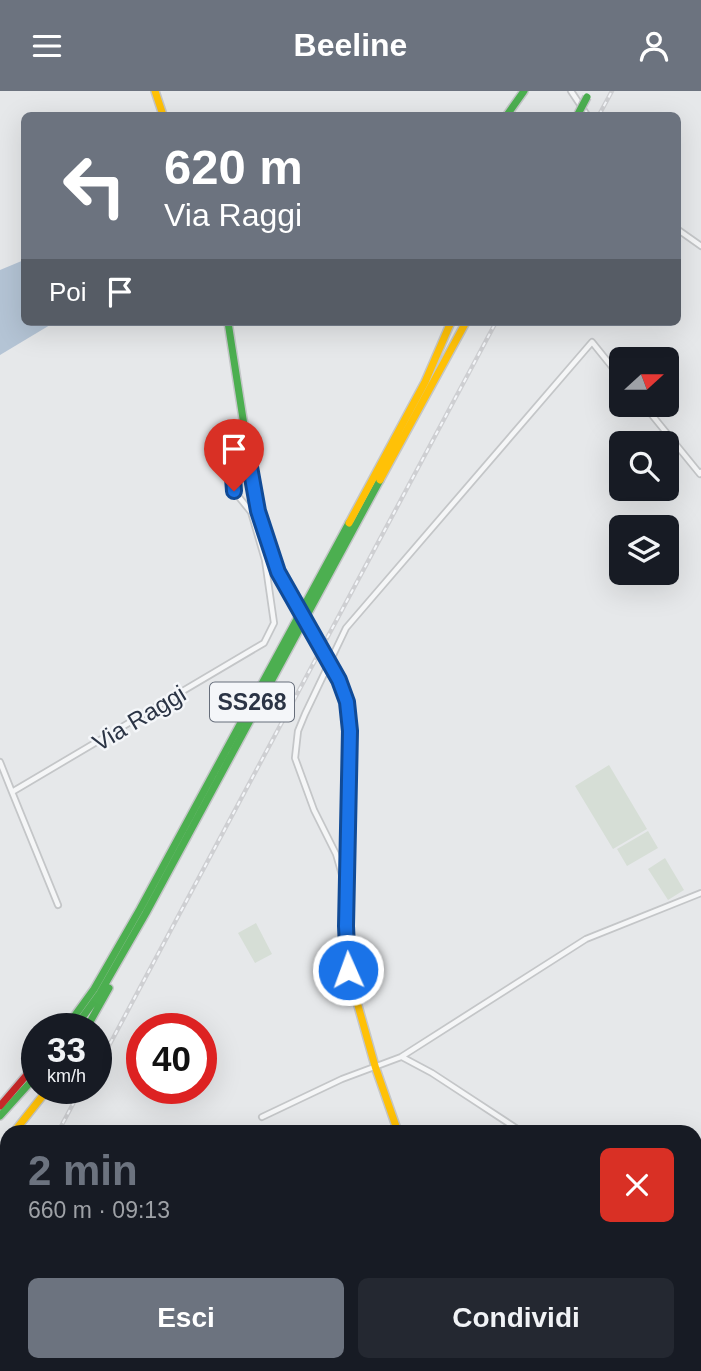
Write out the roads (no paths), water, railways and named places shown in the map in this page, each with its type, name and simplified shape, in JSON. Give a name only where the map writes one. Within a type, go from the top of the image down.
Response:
[{"type":"main road","points":[[155,91],[162,112]]},
{"type":"main road","points":[[509,112],[524,91]]},
{"type":"main road","points":[[579,112],[589,94]]},
{"type":"main road","points":[[229,326],[258,511],[285,587],[326,656],[347,702],[350,765],[346,926],[350,983],[396,1125]]},
{"type":"main road","name":"SS268","points":[[77,1013],[94,989],[140,909],[425,382],[449,326]]},
{"type":"main road","name":"SS268","points":[[86,1013],[146,913],[464,326]]},
{"type":"main road","points":[[95,1013],[131,949],[146,913]]},
{"type":"main road","points":[[0,1106],[21,1082]]},
{"type":"main road","points":[[0,1116],[21,1093]]},
{"type":"main road","points":[[20,1125],[36,1104]]},
{"type":"street","points":[[571,91],[585,112]]},
{"type":"street","points":[[681,232],[701,246]]},
{"type":"street","points":[[348,897],[336,854],[314,810],[295,758],[298,731],[346,628],[592,342],[609,363]]},
{"type":"street","points":[[654,417],[700,474],[701,472]]},
{"type":"street","name":"Via Raggi","points":[[12,792],[264,643],[271,633],[274,615],[265,560],[251,512],[234,491],[232,484],[239,468],[249,461]]},
{"type":"street","points":[[0,762],[58,905]]},
{"type":"street","points":[[262,1117],[342,1079],[401,1057],[586,939],[701,893]]},
{"type":"street","points":[[401,1057],[432,1073],[511,1125]]},
{"type":"water","points":[[21,261],[21,326],[48,326],[0,355],[0,270]]},
{"type":"railway","points":[[601,112],[612,91]]},
{"type":"railway","points":[[112,1040],[494,326]]},
{"type":"railway","points":[[62,1125],[73,1104]]}]
